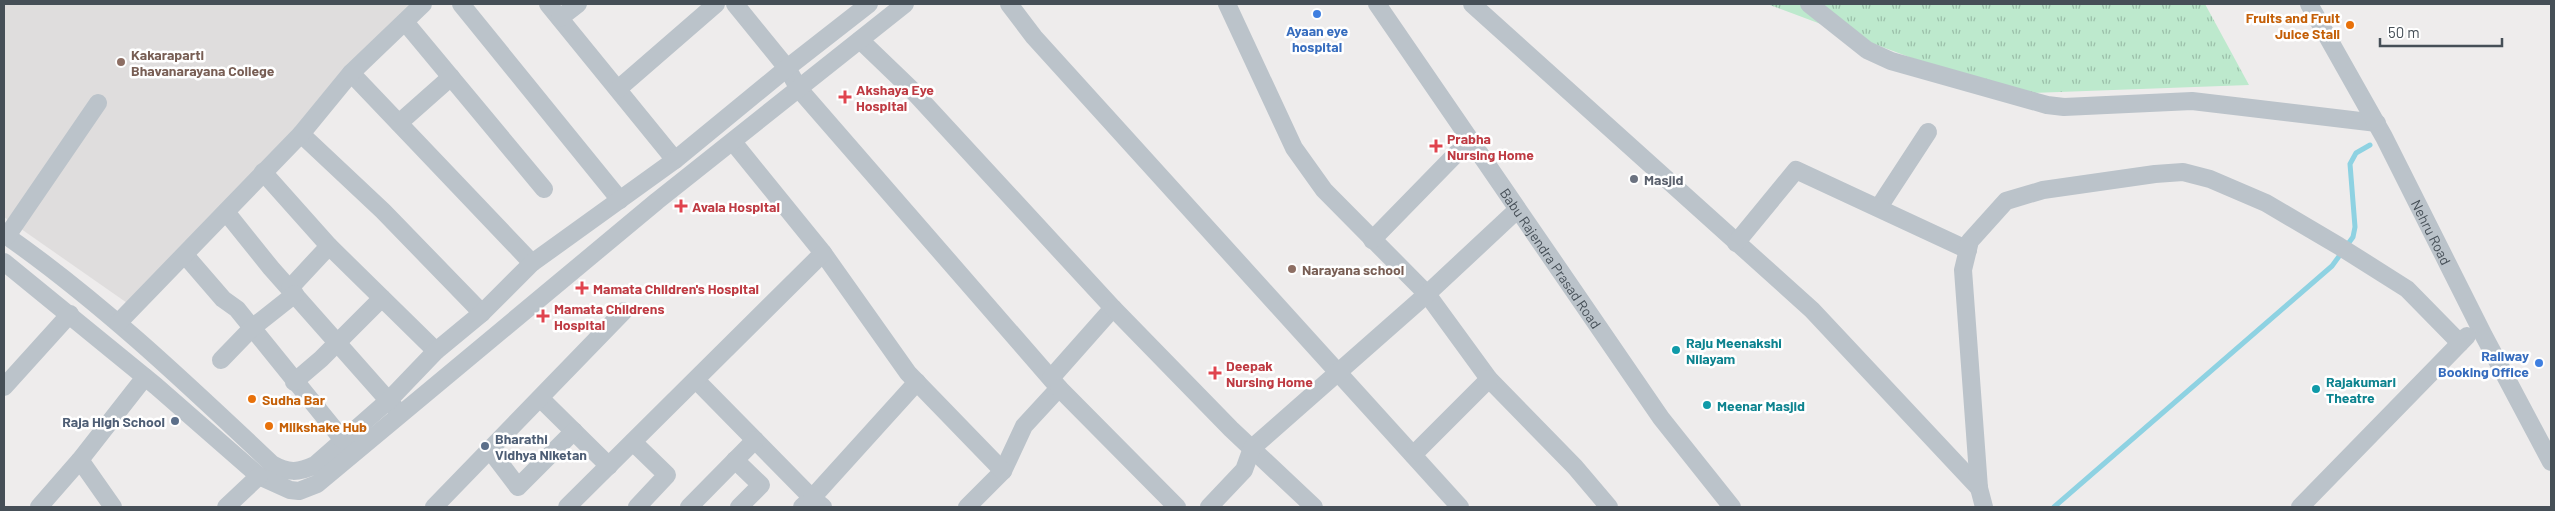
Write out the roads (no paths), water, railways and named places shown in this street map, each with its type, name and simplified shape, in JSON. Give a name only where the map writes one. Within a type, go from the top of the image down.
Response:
[{"type":"street","points":[[119,322],[301,134],[351,73],[423,4]]},
{"type":"street","points":[[461,4],[620,200]]},
{"type":"street","points":[[548,4],[675,160]]},
{"type":"street","points":[[560,18],[578,4]]},
{"type":"street","points":[[618,89],[716,4]]},
{"type":"street","points":[[734,4],[787,68],[799,90],[1055,383],[1177,507]]},
{"type":"street","points":[[98,103],[5,235],[82,291],[119,322],[272,464],[282,470],[303,471],[315,464],[389,400],[436,351],[482,313],[532,263],[675,160],[787,68],[869,4]]},
{"type":"street","points":[[4,262],[70,314],[259,476],[282,488],[296,499],[317,484],[657,202],[905,4]]},
{"type":"street","points":[[1009,4],[1034,37],[1460,507]]},
{"type":"street","points":[[1227,4],[1294,148],[1324,190],[1427,294],[1489,379],[1609,507]]},
{"type":"street","name":"Babu Rajendra Prasad Road","points":[[1377,4],[1661,418],[1732,507]]},
{"type":"street","points":[[1472,4],[1812,310],[1979,488]]},
{"type":"street","points":[[1809,4],[1867,50],[1891,62],[2047,105],[2064,107],[2192,101],[2377,123]]},
{"type":"street","name":"Nehru Road","points":[[2309,4],[2377,123],[2478,324],[2551,462]]},
{"type":"street","points":[[405,22],[544,189]]},
{"type":"street","points":[[860,40],[911,89],[1113,308],[1252,448],[1314,507]]},
{"type":"street","points":[[351,73],[532,263]]},
{"type":"street","points":[[399,123],[451,77]]},
{"type":"street","points":[[1879,207],[1928,132]]},
{"type":"street","points":[[301,134],[383,211],[482,313]]},
{"type":"street","points":[[733,142],[823,253],[908,373],[1003,471]]},
{"type":"street","points":[[1372,240],[1456,154],[1472,144]]},
{"type":"street","points":[[1736,243],[1796,170],[1968,250]]},
{"type":"street","points":[[263,172],[329,246],[436,351]]},
{"type":"street","points":[[1984,507],[1979,488],[1963,270],[1970,241],[2006,201],[2043,190],[2146,175],[2183,172],[2210,179],[2266,203],[2407,289],[2460,343]]},
{"type":"street","points":[[1209,507],[1244,470],[1252,448],[1427,294],[1517,210]]},
{"type":"street","points":[[226,212],[400,415]]},
{"type":"street","points":[[221,360],[292,291],[329,246]]},
{"type":"street","points":[[567,507],[823,253]]},
{"type":"street","points":[[185,255],[223,299],[237,309],[294,382],[343,440]]},
{"type":"street","points":[[294,382],[382,298]]},
{"type":"street","points":[[967,507],[1003,471],[1024,426],[1113,308]]},
{"type":"street","points":[[434,507],[624,311]]},
{"type":"street","points":[[4,387],[70,314]]},
{"type":"street","points":[[2300,507],[2478,324]]},
{"type":"street","points":[[39,507],[80,460],[145,377]]},
{"type":"street","points":[[1413,455],[1489,379]]},
{"type":"street","points":[[696,380],[755,440],[812,504],[917,382]]},
{"type":"street","points":[[540,399],[609,466]]},
{"type":"street","points":[[490,450],[518,487],[574,431]]},
{"type":"street","points":[[689,507],[755,440]]},
{"type":"street","points":[[633,442],[667,475],[638,507]]},
{"type":"street","points":[[80,460],[113,507]]},
{"type":"street","points":[[734,460],[760,485],[740,507]]},
{"type":"street","points":[[226,507],[259,476]]},
{"type":"waterway","points":[[2054,507],[2332,266],[2353,237],[2355,227],[2350,164],[2356,153],[2370,145]]},
{"type":"place","name":"Ayaan eye hospital","points":[[1317,14]]},
{"type":"place","name":"Fruits and Fruit Juice Stall","points":[[2350,25]]},
{"type":"place","name":"Kakaraparti Bhavanarayana College","points":[[121,62]]},
{"type":"place","name":"Akshaya Eye Hospital","points":[[845,97]]},
{"type":"place","name":"Prabha Nursing Home","points":[[1436,146]]},
{"type":"place","name":"Masjid","points":[[1634,179]]},
{"type":"place","name":"Avala Hospital","points":[[681,206]]},
{"type":"place","name":"Narayana school","points":[[1292,269]]},
{"type":"place","name":"Mamata Children's Hospital","points":[[582,288]]},
{"type":"place","name":"Mamata Childrens Hospital","points":[[543,316]]},
{"type":"place","name":"Raju Meenakshi Nilayam","points":[[1676,350]]},
{"type":"place","name":"Railway Booking Office","points":[[2539,363]]},
{"type":"place","name":"Deepak Nursing Home","points":[[1215,373]]},
{"type":"place","name":"Rajakumari Theatre","points":[[2316,389]]},
{"type":"place","name":"Sudha Bar","points":[[252,399]]},
{"type":"place","name":"Meenar Masjid","points":[[1707,405]]},
{"type":"place","name":"Raja High School","points":[[175,421]]},
{"type":"place","name":"Milkshake Hub","points":[[269,426]]},
{"type":"place","name":"Bharathi Vidhya Niketan","points":[[485,446]]}]
